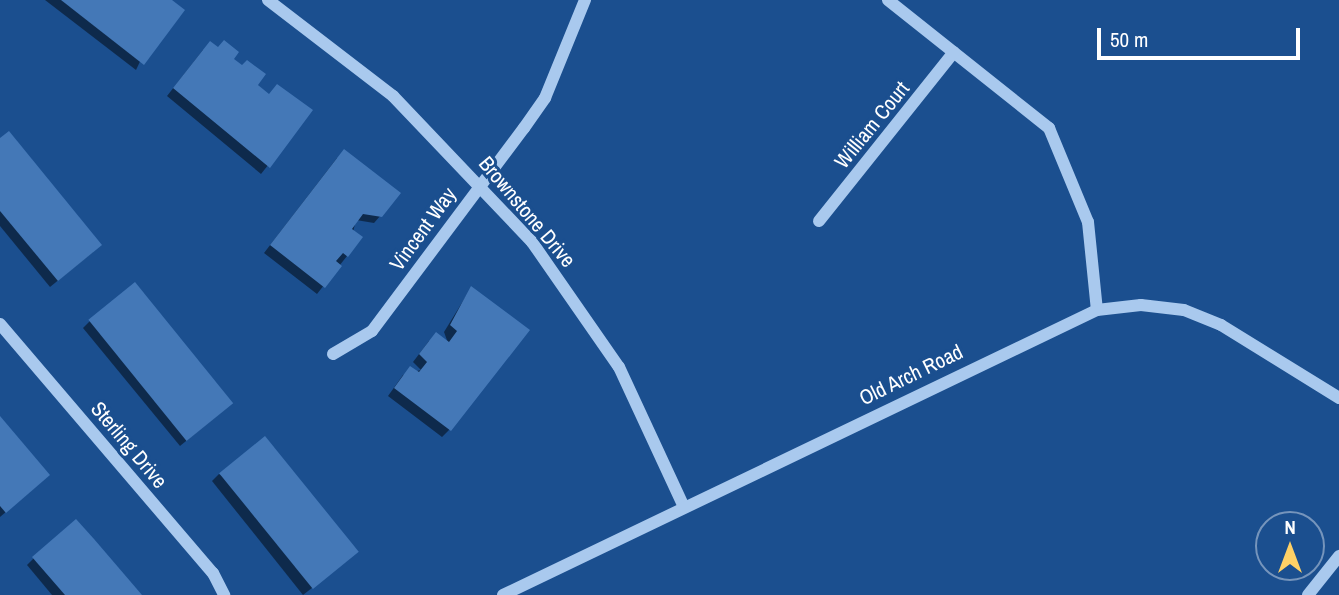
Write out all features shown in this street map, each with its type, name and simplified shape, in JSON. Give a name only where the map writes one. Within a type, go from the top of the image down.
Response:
[{"type":"street","name":"Brownstone Drive","points":[[268,0],[393,96],[480,183],[532,242],[619,368],[684,507]]},
{"type":"street","name":"Vincent Way","points":[[333,354],[372,331],[545,98],[585,0]]},
{"type":"street","points":[[888,0],[1049,128],[1064,154],[1095,254],[1097,310]]},
{"type":"street","name":"William Court","points":[[819,221],[954,52]]},
{"type":"street","name":"Old Arch Road","points":[[503,595],[1097,310],[1141,305],[1184,310],[1221,325],[1339,398]]},
{"type":"street","name":"Sterling Drive","points":[[0,324],[214,573],[224,595]]},
{"type":"street","points":[[1308,595],[1339,556]]},
{"type":"building","points":[[61,0],[172,0],[185,10],[144,65]]},
{"type":"building","points":[[224,40],[239,52],[234,59],[242,65],[247,60],[266,74],[258,85],[269,94],[277,84],[313,110],[270,168],[173,88],[210,41],[218,47]]},
{"type":"building","points":[[9,131],[102,245],[58,281],[0,211],[0,138]]},
{"type":"building","points":[[344,149],[401,193],[382,217],[363,214],[352,229],[363,237],[348,257],[343,253],[336,261],[342,266],[325,288],[270,245]]},
{"type":"building","points":[[135,282],[233,403],[187,441],[88,320]]},
{"type":"building","points":[[471,286],[530,330],[451,431],[394,388],[410,366],[419,372],[427,362],[419,354],[436,332],[449,342],[457,331],[450,325]]},
{"type":"building","points":[[0,416],[50,475],[6,513],[0,506]]},
{"type":"building","points":[[265,436],[359,552],[313,589],[219,473]]},
{"type":"building","points":[[76,519],[142,595],[65,595],[32,557]]}]
